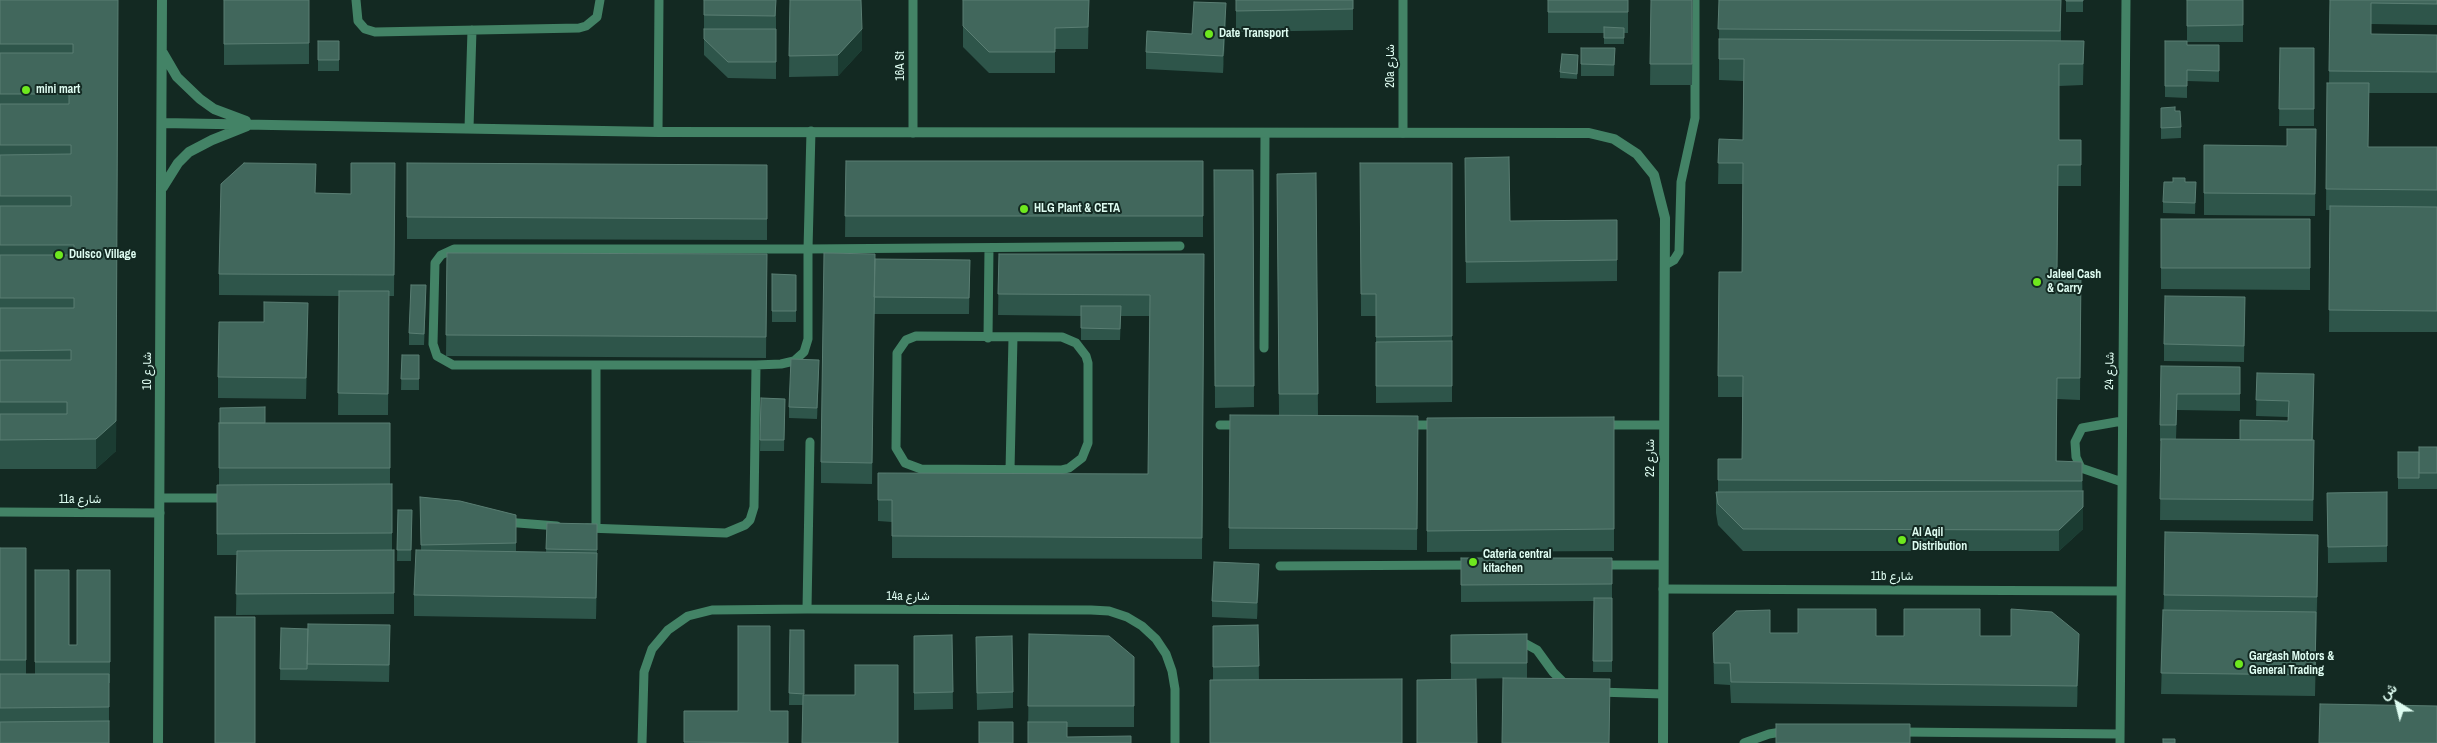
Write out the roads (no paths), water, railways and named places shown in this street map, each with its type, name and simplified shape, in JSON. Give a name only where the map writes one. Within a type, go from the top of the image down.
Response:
[{"type":"street","name":"شارع 10","points":[[158,743],[162,0]]},
{"type":"street","points":[[162,50],[177,77],[200,100],[214,109],[254,124]]},
{"type":"street","points":[[162,123],[658,132],[1403,133]]},
{"type":"street","points":[[161,190],[178,163],[189,152],[212,140],[254,124]]},
{"type":"street","name":"شارع 22","points":[[1403,133],[1589,133],[1614,139],[1626,145],[1637,154],[1654,175],[1665,218],[1662,743]]},
{"type":"lane","points":[[356,0],[358,21],[370,31],[579,28],[586,26],[596,17],[600,0]]},
{"type":"lane","points":[[658,132],[659,0]]},
{"type":"lane","name":"16A St","points":[[913,0],[913,133]]},
{"type":"lane","name":"20a شارع","points":[[1403,0],[1403,133]]},
{"type":"lane","points":[[1665,265],[1674,260],[1679,252],[1681,182],[1695,118],[1695,0]]},
{"type":"lane","name":"شارع 24","points":[[2120,738],[2126,0]]},
{"type":"lane","points":[[469,128],[472,30]]},
{"type":"lane","points":[[811,131],[808,249],[808,339],[804,352],[788,364],[453,365],[437,356],[432,344],[435,268],[437,259],[444,252],[454,249],[808,249],[1180,246]]},
{"type":"lane","points":[[1264,348],[1265,133]]},
{"type":"lane","points":[[988,338],[989,248]]},
{"type":"lane","points":[[916,336],[1013,338],[1062,337],[1082,349],[1088,363],[1088,442],[1082,458],[1069,468],[1061,470],[915,469],[900,459],[896,448],[898,354],[902,344],[916,336]]},
{"type":"lane","points":[[1010,470],[1013,338]]},
{"type":"lane","points":[[596,365],[596,528]]},
{"type":"lane","points":[[576,527],[726,533],[745,526],[750,520],[754,507],[756,365]]},
{"type":"lane","points":[[2122,421],[2082,428],[2075,442],[2076,457],[2082,468],[2122,482]]},
{"type":"lane","points":[[1220,425],[1250,425]]},
{"type":"lane","points":[[1398,425],[1447,425]]},
{"type":"lane","points":[[1595,425],[1664,425]]},
{"type":"lane","points":[[807,609],[810,442]]},
{"type":"lane","points":[[160,498],[238,498]]},
{"type":"lane","name":"11a شارع","points":[[0,512],[160,513]]},
{"type":"lane","points":[[497,520],[527,525],[566,527]]},
{"type":"lane","points":[[1587,565],[1663,565]]},
{"type":"lane","points":[[1280,566],[1478,566]]},
{"type":"lane","name":"11b شارع","points":[[1663,589],[2120,591]]},
{"type":"lane","name":"14a شارع","points":[[642,743],[644,672],[652,649],[668,630],[688,616],[712,610],[807,609],[1091,610],[1127,617],[1142,626],[1156,639],[1166,654],[1172,671],[1175,689],[1175,743]]},
{"type":"lane","points":[[1502,644],[1532,646],[1542,655],[1561,681],[1576,690]]},
{"type":"lane","points":[[1589,692],[1663,694]]},
{"type":"lane","points":[[1744,743],[1778,732],[1797,731]]},
{"type":"lane","points":[[1894,732],[2120,738]]},
{"type":"place","name":"Date Transport","points":[[1209,34]]},
{"type":"place","name":"mini mart","points":[[26,90]]},
{"type":"place","name":"HLG Plant & CETA","points":[[1024,209]]},
{"type":"place","name":"Dulsco Village","points":[[59,255]]},
{"type":"place","name":"Jaleel Cash & Carry","points":[[2037,282]]},
{"type":"place","name":"Al Aqil Distribution","points":[[1902,540]]},
{"type":"place","name":"Cateria central kitachen","points":[[1473,562]]},
{"type":"place","name":"Gargash Motors & General Trading","points":[[2239,664]]}]
